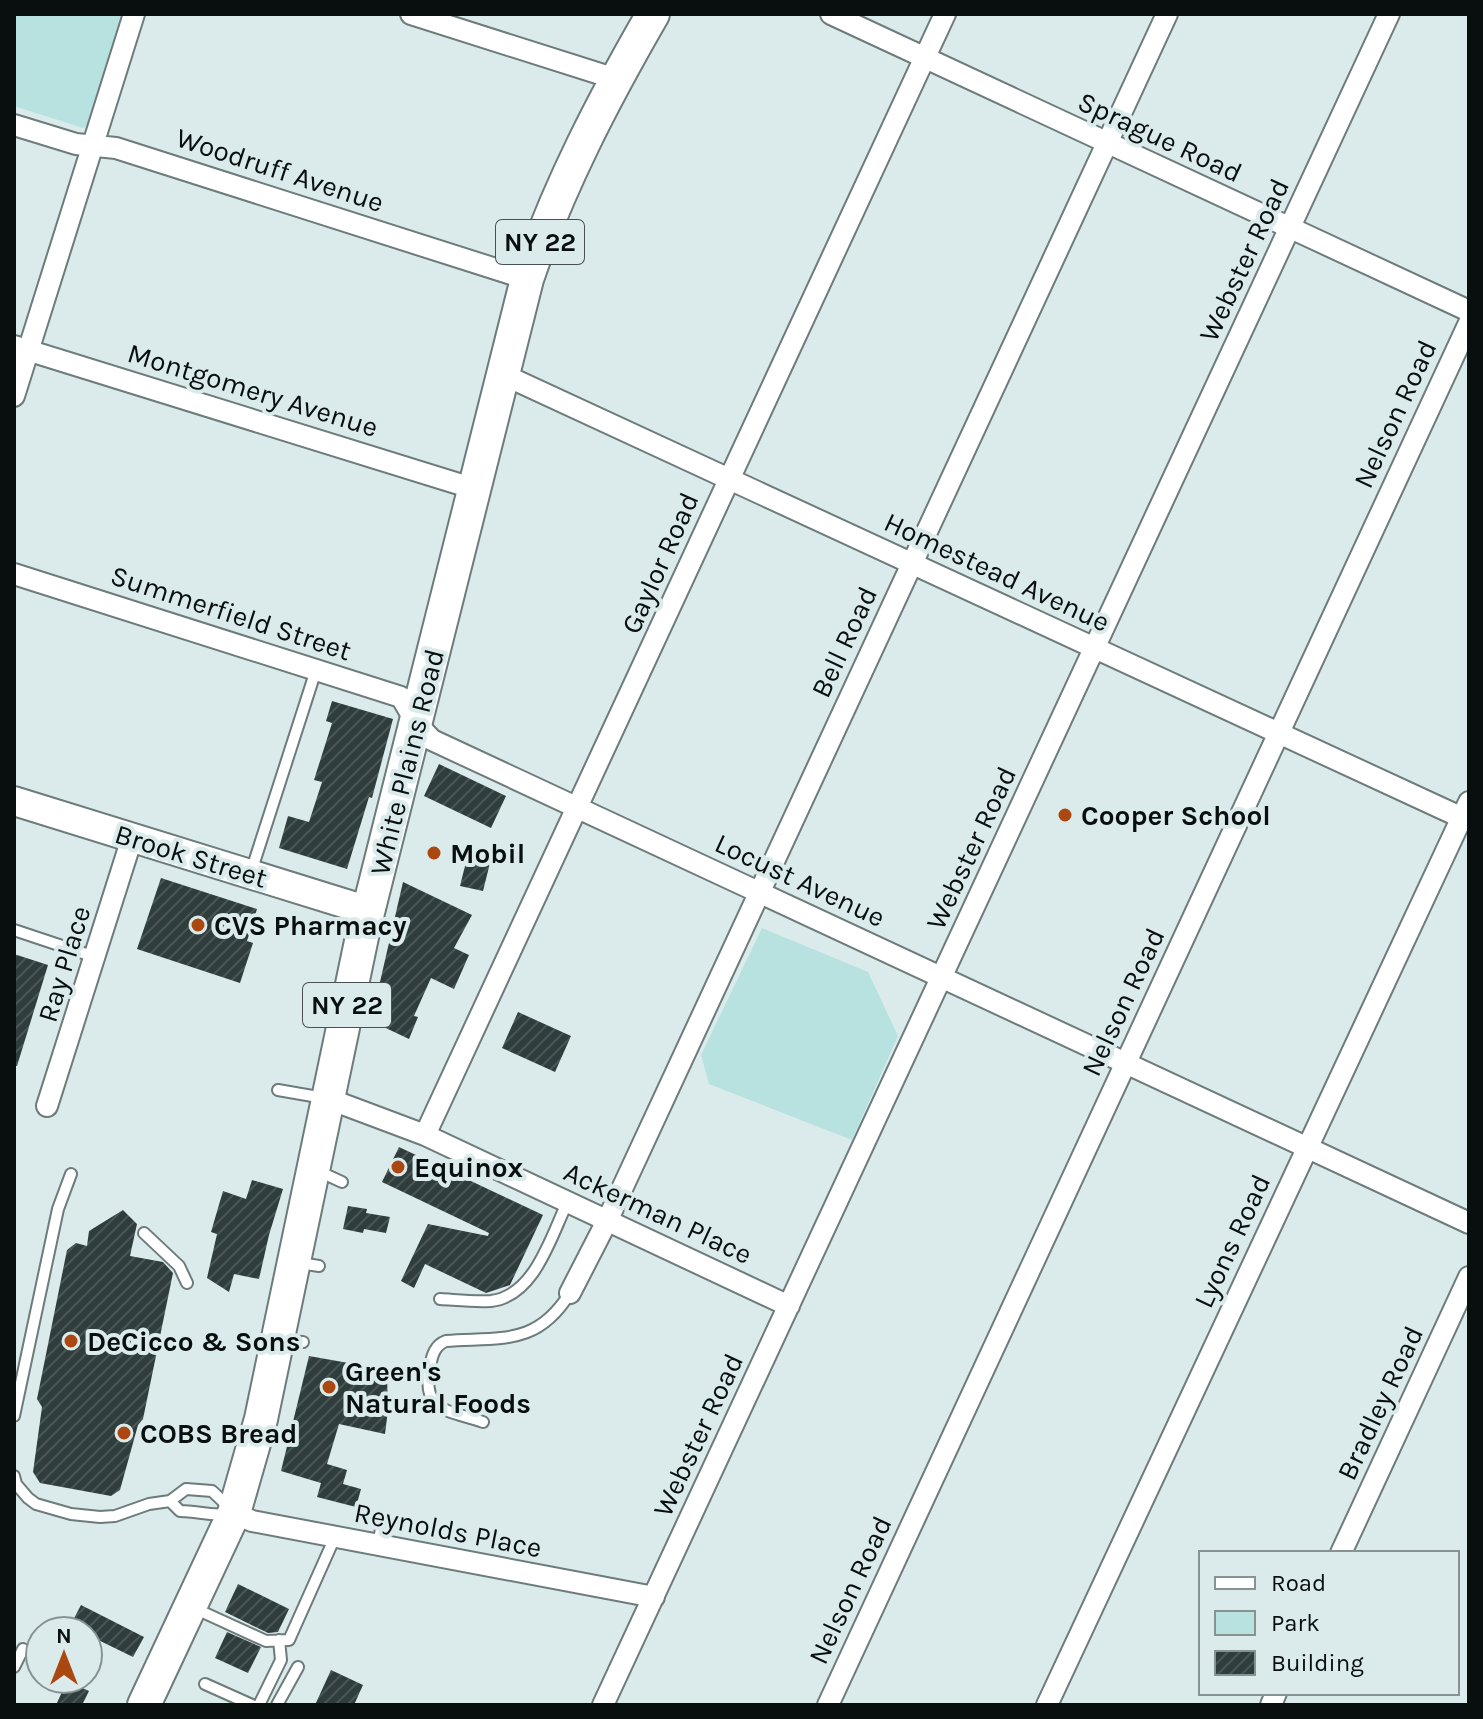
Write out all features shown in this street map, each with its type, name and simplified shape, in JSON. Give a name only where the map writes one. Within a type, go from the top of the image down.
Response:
[{"type":"main road","name":"White Plains Road","points":[[144,1705],[234,1513],[261,1419],[290,1342],[328,1176],[329,1099],[369,911],[527,279],[560,190],[653,14]]},
{"type":"street","points":[[14,396],[21,348],[93,146],[134,14]]},
{"type":"street","points":[[411,14],[616,79]]},
{"type":"street","name":"Sprague Road","points":[[831,14],[1469,311]]},
{"type":"street","name":"Gaylor Road","points":[[425,1135],[579,809],[728,479],[945,14]]},
{"type":"street","name":"Bell Road","points":[[570,1293],[608,1219],[1167,14]]},
{"type":"street","name":"Webster Road","points":[[603,1705],[1389,14]]},
{"type":"street","name":"Woodruff Avenue","points":[[14,125],[76,144],[116,148],[527,279]]},
{"type":"street","name":"Nelson Road","points":[[828,1705],[1469,323]]},
{"type":"street","name":"Montgomery Avenue","points":[[21,348],[475,489]]},
{"type":"street","name":"Homestead Avenue","points":[[502,374],[1277,733],[1467,814]]},
{"type":"street","name":"Summerfield Street","points":[[14,574],[401,697],[417,724]]},
{"type":"street","name":"Locust Avenue","points":[[417,724],[432,740],[1469,1223]]},
{"type":"street","name":"Brook Street","points":[[14,801],[369,911]]},
{"type":"street","name":"Lyons Road","points":[[1047,1705],[1307,1146],[1467,814]]},
{"type":"street","name":"Ray Place","points":[[47,1106],[132,838]]},
{"type":"street","name":"Ackerman Place","points":[[329,1099],[425,1135],[789,1306]]},
{"type":"street","name":"Bradley Road","points":[[1342,1551],[1469,1277]]},
{"type":"street","name":"Reynolds Place","points":[[234,1513],[252,1521],[335,1537],[379,1537],[654,1597]]},
{"type":"lane","points":[[250,874],[316,670]]},
{"type":"lane","points":[[14,930],[95,957]]},
{"type":"lane","name":"Ackerman Place","points":[[278,1090],[329,1099]]},
{"type":"lane","points":[[14,1416],[58,1209],[71,1174]]},
{"type":"lane","points":[[440,1299],[492,1301],[511,1295],[528,1283],[568,1201]]},
{"type":"lane","points":[[144,1233],[179,1266],[187,1283]]},
{"type":"lane","points":[[483,1422],[440,1407],[429,1397],[427,1389],[439,1344],[518,1336],[534,1331],[560,1309],[570,1293]]},
{"type":"lane","name":"Reynolds Place","points":[[14,1476],[16,1484],[36,1504],[71,1514],[115,1516],[149,1504],[170,1501],[186,1489],[206,1489],[217,1494],[234,1513]]},
{"type":"lane","name":"Reynolds Place","points":[[170,1501],[180,1511],[209,1516],[234,1513]]},
{"type":"lane","points":[[190,1607],[266,1641],[289,1640],[335,1537]]},
{"type":"lane","points":[[259,1705],[281,1660],[279,1640]]},
{"type":"lane","points":[[14,1667],[23,1649]]},
{"type":"lane","points":[[277,1705],[298,1667]]},
{"type":"lane","points":[[205,1684],[248,1704]]},
{"type":"green space","points":[[14,14],[124,14],[91,123],[83,128],[14,106]]},
{"type":"green space","points":[[762,928],[868,972],[898,1036],[852,1140],[709,1084],[701,1055]]},
{"type":"building","points":[[332,701],[393,719],[372,798],[369,797],[347,869],[279,848],[288,816],[309,822],[322,782],[314,780],[332,723],[326,721]]},
{"type":"building","points":[[439,764],[506,796],[491,828],[424,796]]},
{"type":"building","points":[[469,850],[492,855],[483,891],[460,886]]},
{"type":"building","name":"CVS Pharmacy","points":[[161,878],[257,909],[247,941],[253,943],[240,983],[137,949]]},
{"type":"building","points":[[403,882],[472,915],[454,948],[469,955],[454,989],[431,978],[414,1016],[418,1017],[409,1039],[371,1021]]},
{"type":"building","points":[[14,954],[48,965],[17,1066],[14,1065]]},
{"type":"building","points":[[518,1012],[571,1036],[555,1072],[502,1048]]},
{"type":"building","points":[[399,1147],[543,1215],[510,1285],[486,1293],[425,1264],[414,1288],[401,1281],[428,1224],[488,1236],[489,1233],[382,1182]]},
{"type":"building","points":[[252,1180],[283,1189],[259,1279],[234,1274],[229,1292],[207,1278],[217,1234],[211,1232],[223,1191],[246,1199]]},
{"type":"building","points":[[348,1206],[390,1217],[386,1233],[343,1229]]},
{"type":"building","points":[[123,1210],[137,1224],[130,1256],[163,1262],[173,1273],[143,1419],[138,1425],[120,1490],[111,1496],[40,1483],[33,1472],[42,1407],[37,1399],[67,1250],[76,1243],[87,1246],[89,1231]]},
{"type":"building","points":[[309,1356],[354,1364],[353,1368],[387,1375],[385,1434],[339,1424],[327,1464],[347,1470],[343,1484],[361,1489],[356,1507],[317,1497],[321,1483],[281,1471]]},
{"type":"building","points":[[238,1584],[289,1609],[278,1632],[268,1633],[225,1612]]},
{"type":"building","points":[[81,1605],[101,1615],[76,1615]]},
{"type":"building","points":[[104,1617],[144,1637],[133,1657],[104,1643]]},
{"type":"building","points":[[227,1632],[261,1647],[248,1673],[215,1658]]},
{"type":"building","points":[[331,1670],[363,1685],[354,1705],[315,1705]]},
{"type":"building","points":[[61,1695],[87,1695],[82,1705],[56,1705]]},
{"type":"place","name":"Cooper School","points":[[1065,815]]},
{"type":"place","name":"Mobil","points":[[434,853]]},
{"type":"place","name":"CVS Pharmacy","points":[[198,925]]},
{"type":"place","name":"Equinox","points":[[398,1167]]},
{"type":"place","name":"DeCicco & Sons","points":[[71,1341]]},
{"type":"place","name":"Green's Natural Foods","points":[[329,1387]]},
{"type":"place","name":"COBS Bread","points":[[124,1433]]}]
